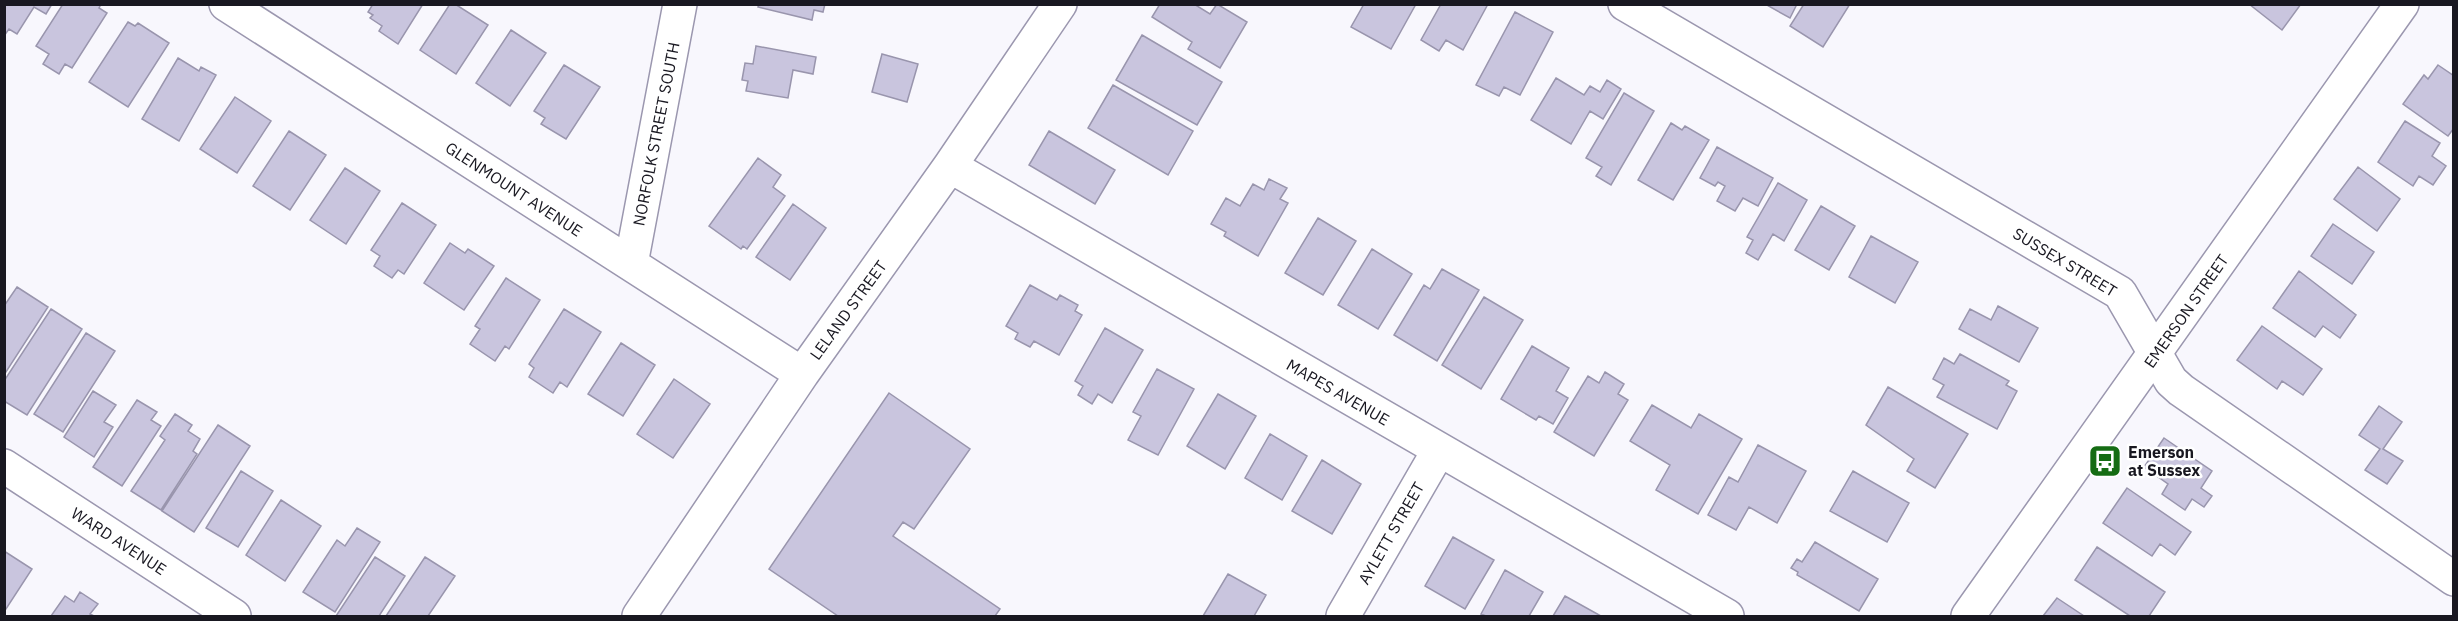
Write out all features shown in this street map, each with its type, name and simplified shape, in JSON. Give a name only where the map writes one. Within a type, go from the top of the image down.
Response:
[{"type":"street","name":"NORFOLK STREET SOUTH","points":[[631,264],[680,4]]},
{"type":"street","name":"LELAND STREET","points":[[639,616],[802,374],[950,166],[1060,4]]},
{"type":"street","name":"SUSSEX STREET","points":[[1625,4],[2120,293],[2171,381],[2181,390],[2454,579]]},
{"type":"street","name":"EMERSON STREET","points":[[1968,616],[2402,4]]},
{"type":"street","name":"GLENMOUNT AVENUE","points":[[242,9],[802,374]]},
{"type":"street","name":"MAPES AVENUE","points":[[950,166],[1726,616]]},
{"type":"street","name":"AYLETT STREET","points":[[1343,616],[1439,450]]},
{"type":"street","name":"WARD AVENUE","points":[[4,466],[234,616]]},
{"type":"building","points":[[4,4],[52,4],[46,14],[34,7],[17,34],[9,29],[4,36]]},
{"type":"building","points":[[63,4],[101,4],[99,8],[107,13],[72,68],[65,64],[59,74],[43,64],[49,54],[36,46]]},
{"type":"building","points":[[373,4],[423,4],[398,44],[379,31],[382,26],[370,18],[373,15],[368,12]]},
{"type":"building","points":[[450,4],[455,4],[488,25],[456,74],[420,50]]},
{"type":"building","points":[[759,4],[825,4],[823,12],[814,10],[812,20],[758,7]]},
{"type":"building","points":[[1160,4],[1194,4],[1210,14],[1217,4],[1247,22],[1220,68],[1188,49],[1192,42],[1152,17]]},
{"type":"building","points":[[1364,4],[1416,4],[1391,49],[1351,27]]},
{"type":"building","points":[[1441,4],[1488,4],[1463,50],[1446,40],[1439,51],[1421,40]]},
{"type":"building","points":[[1765,4],[1797,4],[1790,18]]},
{"type":"building","points":[[1804,4],[1850,4],[1823,47],[1790,26]]},
{"type":"building","points":[[2249,4],[2301,4],[2282,30]]},
{"type":"building","points":[[1515,12],[1553,32],[1520,95],[1504,87],[1499,96],[1476,85]]},
{"type":"building","points":[[128,22],[135,26],[138,23],[169,43],[128,107],[89,82]]},
{"type":"building","points":[[511,30],[546,53],[510,106],[476,83]]},
{"type":"building","points":[[1142,35],[1222,82],[1197,125],[1116,80]]},
{"type":"building","points":[[756,46],[816,57],[813,74],[793,70],[788,98],[746,91],[748,81],[742,80],[745,63],[753,64]]},
{"type":"building","points":[[882,54],[918,64],[907,102],[872,92]]},
{"type":"building","points":[[178,58],[199,71],[201,67],[216,75],[179,141],[142,119]]},
{"type":"building","points":[[564,65],[600,87],[566,139],[541,124],[545,118],[534,111]]},
{"type":"building","points":[[2438,65],[2454,76],[2454,128],[2448,136],[2403,104],[2424,75],[2428,79]]},
{"type":"building","points":[[1556,78],[1584,95],[1590,86],[1600,92],[1607,80],[1621,89],[1603,119],[1590,111],[1571,144],[1531,120]]},
{"type":"building","points":[[1113,85],[1193,131],[1168,175],[1088,128]]},
{"type":"building","points":[[1624,93],[1654,111],[1611,185],[1596,176],[1602,167],[1586,158]]},
{"type":"building","points":[[235,97],[271,121],[237,173],[200,149]]},
{"type":"building","points":[[2405,121],[2440,143],[2432,156],[2446,166],[2433,185],[2419,176],[2413,186],[2378,162]]},
{"type":"building","points":[[1671,123],[1682,130],[1685,126],[1709,140],[1673,200],[1638,180]]},
{"type":"building","points":[[289,131],[326,155],[290,210],[253,186]]},
{"type":"building","points":[[1049,131],[1115,170],[1095,204],[1029,165]]},
{"type":"building","points":[[1717,147],[1773,178],[1758,206],[1743,198],[1735,211],[1717,201],[1725,186],[1718,182],[1715,186],[1700,178]]},
{"type":"building","points":[[758,158],[781,175],[773,187],[785,196],[747,249],[743,246],[741,249],[709,226]]},
{"type":"building","points":[[2358,167],[2400,199],[2377,231],[2334,199]]},
{"type":"building","points":[[345,168],[380,191],[346,244],[310,220]]},
{"type":"building","points":[[1269,179],[1287,188],[1280,199],[1288,203],[1258,256],[1224,236],[1226,232],[1211,224],[1226,198],[1240,206],[1253,184],[1264,190]]},
{"type":"building","points":[[1778,183],[1807,200],[1784,241],[1773,234],[1758,260],[1746,253],[1753,240],[1747,237]]},
{"type":"building","points":[[402,203],[436,225],[404,274],[398,270],[392,278],[374,266],[380,256],[371,250]]},
{"type":"building","points":[[793,204],[826,228],[790,280],[756,257]]},
{"type":"building","points":[[1821,206],[1855,226],[1829,270],[1795,250]]},
{"type":"building","points":[[1318,218],[1356,241],[1323,295],[1285,273]]},
{"type":"building","points":[[2333,224],[2374,252],[2352,284],[2311,256]]},
{"type":"building","points":[[1871,236],[1918,262],[1895,303],[1849,277]]},
{"type":"building","points":[[450,243],[465,253],[468,249],[494,266],[464,310],[424,283]]},
{"type":"building","points":[[1372,249],[1412,274],[1378,329],[1338,305]]},
{"type":"building","points":[[1442,269],[1479,290],[1437,361],[1394,335],[1424,285],[1430,289]]},
{"type":"building","points":[[2299,271],[2356,315],[2340,338],[2323,326],[2315,337],[2273,308]]},
{"type":"building","points":[[506,278],[540,300],[509,349],[505,346],[495,361],[470,344],[480,329],[475,326]]},
{"type":"building","points":[[1030,285],[1057,300],[1060,295],[1078,305],[1075,311],[1082,315],[1059,355],[1034,341],[1030,347],[1015,339],[1018,333],[1006,326]]},
{"type":"building","points":[[17,287],[48,307],[4,375],[4,306]]},
{"type":"building","points":[[1484,297],[1523,320],[1481,389],[1442,365]]},
{"type":"building","points":[[1998,306],[2038,328],[2019,362],[1959,329],[1970,309],[1991,320]]},
{"type":"building","points":[[51,309],[82,329],[27,415],[4,401],[4,381]]},
{"type":"building","points":[[564,309],[601,332],[567,387],[560,382],[553,393],[529,377],[534,368],[529,364]]},
{"type":"building","points":[[2262,326],[2322,369],[2303,395],[2282,381],[2277,389],[2237,360]]},
{"type":"building","points":[[1105,328],[1143,350],[1112,403],[1098,394],[1092,404],[1078,395],[1083,386],[1075,381]]},
{"type":"building","points":[[86,333],[115,351],[63,432],[34,414]]},
{"type":"building","points":[[621,343],[655,365],[623,416],[588,394]]},
{"type":"building","points":[[1532,346],[1569,368],[1556,391],[1568,398],[1553,424],[1539,416],[1536,420],[1501,399]]},
{"type":"building","points":[[1960,354],[2009,381],[2006,385],[2017,391],[1997,429],[1937,397],[1944,385],[1933,379],[1944,358],[1954,364]]},
{"type":"building","points":[[1157,369],[1194,389],[1158,455],[1128,440],[1141,416],[1133,412]]},
{"type":"building","points":[[1605,372],[1624,384],[1618,394],[1628,400],[1594,456],[1554,432],[1588,376],[1599,383]]},
{"type":"building","points":[[674,379],[710,404],[673,458],[637,434]]},
{"type":"building","points":[[1888,387],[1968,434],[1935,488],[1907,471],[1914,459],[1866,425]]},
{"type":"building","points":[[93,391],[116,405],[104,422],[113,427],[94,457],[64,437]]},
{"type":"building","points":[[889,393],[970,449],[914,529],[903,522],[893,536],[1000,609],[995,616],[838,616],[769,569]]},
{"type":"building","points":[[1218,394],[1256,416],[1225,469],[1187,446]]},
{"type":"building","points":[[137,400],[157,412],[151,420],[161,426],[122,486],[93,467]]},
{"type":"building","points":[[1652,405],[1691,428],[1699,414],[1742,439],[1698,514],[1656,490],[1670,465],[1630,441]]},
{"type":"building","points":[[2379,406],[2402,422],[2383,449],[2403,461],[2387,484],[2365,470],[2380,449],[2359,435]]},
{"type":"building","points":[[175,414],[192,425],[188,431],[200,439],[193,451],[197,454],[161,510],[131,491],[165,440],[160,436]]},
{"type":"building","points":[[218,425],[250,446],[194,532],[162,511]]},
{"type":"building","points":[[1270,434],[1307,456],[1282,500],[1245,478]]},
{"type":"building","points":[[2164,438],[2212,471],[2201,488],[2212,496],[2204,507],[2192,499],[2185,510],[2162,494],[2168,484],[2144,467]]},
{"type":"building","points":[[1758,445],[1806,471],[1777,523],[1749,507],[1736,530],[1708,515],[1729,477],[1738,482]]},
{"type":"building","points":[[1322,460],[1361,484],[1332,534],[1292,511]]},
{"type":"building","points":[[241,471],[273,491],[238,547],[206,528]]},
{"type":"building","points":[[1853,471],[1909,503],[1887,542],[1830,511]]},
{"type":"building","points":[[2127,488],[2191,532],[2175,555],[2160,544],[2152,556],[2103,523]]},
{"type":"building","points":[[281,500],[321,526],[285,581],[246,555]]},
{"type":"building","points":[[357,528],[380,542],[335,612],[303,592],[337,540],[345,546]]},
{"type":"building","points":[[1453,537],[1494,560],[1465,609],[1425,586]]},
{"type":"building","points":[[1815,542],[1878,579],[1859,611],[1797,575],[1798,572],[1791,568],[1797,559],[1802,562]]},
{"type":"building","points":[[2097,547],[2165,592],[2149,616],[2130,616],[2075,580]]},
{"type":"building","points":[[4,551],[32,569],[4,612]]},
{"type":"building","points":[[375,557],[405,576],[379,616],[336,616]]},
{"type":"building","points":[[425,557],[455,576],[428,616],[386,616]]},
{"type":"building","points":[[1505,570],[1543,592],[1529,616],[1481,614]]},
{"type":"building","points":[[1228,574],[1266,595],[1254,616],[1203,616]]},
{"type":"building","points":[[80,592],[98,604],[90,614],[94,616],[51,616],[65,596],[74,602]]},
{"type":"building","points":[[1565,596],[1601,616],[1553,616]]},
{"type":"building","points":[[2057,598],[2084,616],[2043,616]]},
{"type":"place","name":"Emerson at Sussex","points":[[2105,461]]}]
